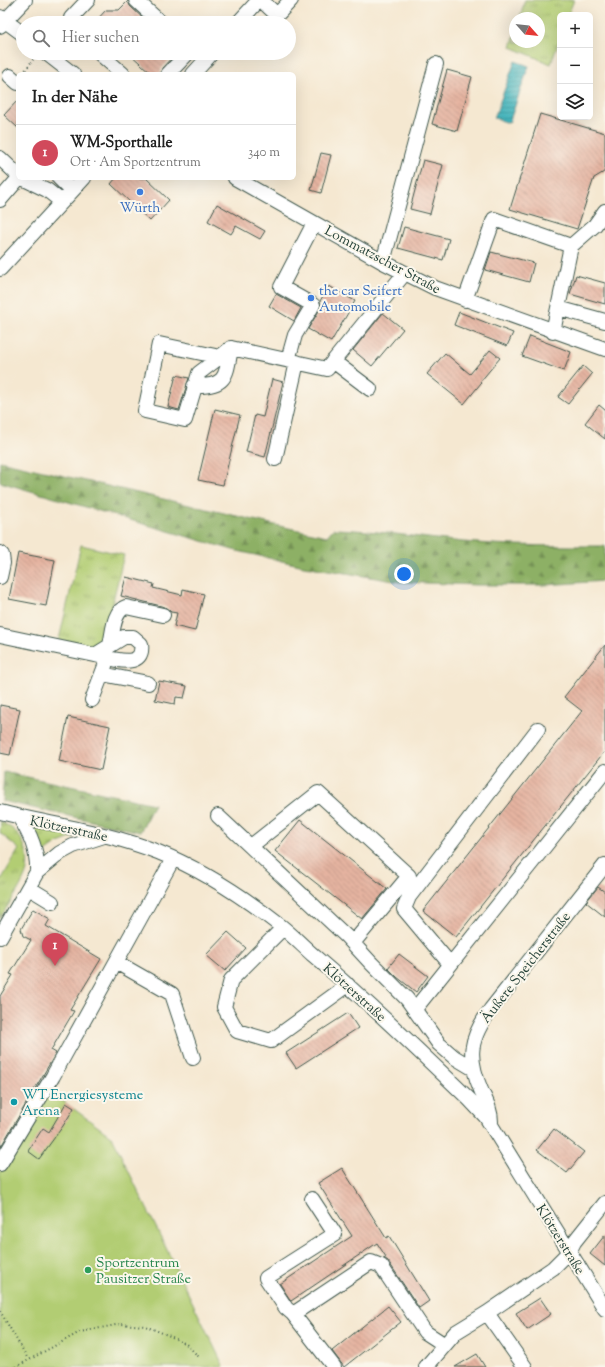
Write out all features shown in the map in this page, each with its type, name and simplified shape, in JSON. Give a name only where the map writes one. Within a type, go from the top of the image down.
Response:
[{"type":"street","points":[[16,30],[2,21],[25,0]]},
{"type":"street","points":[[73,16],[88,0]]},
{"type":"street","points":[[136,0],[153,16]]},
{"type":"street","points":[[245,16],[260,0],[277,15],[291,0]]},
{"type":"street","points":[[55,60],[70,72]]},
{"type":"street","points":[[107,60],[121,72]]},
{"type":"street","points":[[170,72],[181,60]]},
{"type":"street","points":[[195,72],[206,60]]},
{"type":"street","points":[[383,262],[436,64]]},
{"type":"street","points":[[0,158],[16,173]]},
{"type":"street","points":[[0,200],[17,180]]},
{"type":"street","points":[[26,180],[47,190],[62,202]]},
{"type":"street","points":[[61,180],[72,191]]},
{"type":"street","points":[[2,262],[82,180]]},
{"type":"street","name":"Lommatzscher Straße","points":[[239,180],[404,274],[465,300],[605,349]]},
{"type":"street","points":[[553,332],[571,246],[595,225],[605,211]]},
{"type":"street","points":[[465,300],[494,219],[571,246]]},
{"type":"street","points":[[275,460],[293,361],[295,335],[313,305],[281,286],[314,223]]},
{"type":"street","points":[[220,356],[159,344],[145,411],[185,420],[199,373],[231,348],[327,369],[404,274]]},
{"type":"street","points":[[558,308],[605,321]]},
{"type":"street","points":[[194,386],[210,387],[218,383],[224,377],[228,368],[231,348]]},
{"type":"street","points":[[333,361],[370,389]]},
{"type":"street","points":[[0,553],[2,555],[3,563],[0,577]]},
{"type":"street","points":[[92,700],[102,674],[104,652],[119,611],[126,607],[163,615]]},
{"type":"street","points":[[0,635],[104,652]]},
{"type":"street","points":[[102,674],[148,683]]},
{"type":"street","points":[[450,964],[404,909],[409,897],[538,729]]},
{"type":"street","points":[[414,1009],[605,771]]},
{"type":"street","points":[[250,846],[318,793],[409,876],[353,943]]},
{"type":"street","name":"Klötzerstraße","points":[[0,812],[133,843],[173,859],[240,896],[284,928],[348,985],[469,1098],[491,1124],[605,1309]]},
{"type":"street","points":[[218,816],[353,943],[371,964],[407,999],[439,1044],[454,1057],[474,1069]]},
{"type":"street","points":[[19,817],[24,824],[33,844],[38,872]]},
{"type":"street","points":[[0,937],[38,872],[60,852],[95,838],[107,836]]},
{"type":"street","points":[[0,1164],[53,1076],[173,859]]},
{"type":"street","name":"Äußere Speicherstraße","points":[[491,1124],[491,1112],[477,1080],[472,1064],[472,1052],[475,1038],[482,1021],[605,865]]},
{"type":"street","points":[[29,888],[52,902]]},
{"type":"street","points":[[284,928],[231,980],[224,1007],[237,1031],[272,1041],[348,985]]},
{"type":"street","points":[[116,962],[172,994],[193,1058]]},
{"type":"street","points":[[312,1199],[335,1234],[266,1278],[286,1308],[293,1314],[334,1367]]},
{"type":"street","points":[[426,1367],[456,1332],[487,1313],[553,1268],[570,1252],[574,1242],[605,1203]]},
{"type":"street","points":[[293,1314],[371,1262],[381,1266],[425,1332],[445,1345]]},
{"type":"street","points":[[487,1313],[525,1367]]},
{"type":"path","points":[[22,72],[32,60]]},
{"type":"path","points":[[0,1311],[28,1359]]},
{"type":"path","points":[[16,1367],[28,1359],[80,1332],[121,1324],[145,1326],[170,1336],[186,1344],[199,1357]]},
{"type":"green space","points":[[525,0],[574,0],[569,12],[557,12],[557,47],[551,64],[513,48],[545,48],[545,12],[522,12]]},
{"type":"green space","points":[[0,461],[327,536],[333,529],[482,543],[534,546],[605,546],[605,581],[544,585],[476,585],[400,582],[304,566],[233,550],[0,482]]},
{"type":"green space","points":[[81,545],[124,555],[103,642],[87,647],[58,644]]},
{"type":"green space","points":[[4,772],[154,804],[140,832],[2,801]]},
{"type":"green space","points":[[1,821],[20,836],[25,847],[28,865],[23,882],[0,918],[0,882],[19,849],[0,833]]},
{"type":"green space","points":[[34,827],[73,834],[73,837],[58,843],[41,855],[32,829]]},
{"type":"green space","name":"Sportzentrum Pausitzer Straße","points":[[48,1090],[112,1137],[224,1367],[0,1367],[0,1172]]},
{"type":"water","points":[[515,61],[529,66],[509,123],[494,118]]},
{"type":"building","points":[[128,1],[130,6],[141,16],[100,16],[106,10],[119,10]]},
{"type":"building","points":[[137,60],[169,60],[162,68],[161,72],[150,72]]},
{"type":"building","points":[[447,70],[472,77],[457,131],[432,124]]},
{"type":"building","points":[[16,102],[16,126],[4,115]]},
{"type":"building","points":[[540,114],[605,133],[604,172],[594,178],[577,229],[510,209]]},
{"type":"building","points":[[321,153],[331,155],[321,193],[311,190]]},
{"type":"building","points":[[423,160],[443,165],[430,214],[410,209]]},
{"type":"building","name":"Würth","points":[[114,180],[148,180],[169,200],[150,221],[111,184]]},
{"type":"building","points":[[217,204],[265,231],[260,239],[236,226],[231,234],[208,221]]},
{"type":"building","points":[[404,227],[449,239],[443,260],[398,248]]},
{"type":"building","points":[[491,252],[534,263],[529,282],[485,270]]},
{"type":"building","points":[[576,275],[605,283],[605,304],[570,294]]},
{"type":"building","points":[[329,286],[355,301],[331,342],[308,329],[320,309],[320,301]]},
{"type":"building","points":[[276,294],[301,308],[294,321],[269,306]]},
{"type":"building","points":[[459,312],[513,333],[507,346],[454,325]]},
{"type":"building","points":[[383,313],[403,329],[372,366],[353,350]]},
{"type":"building","points":[[530,336],[571,352],[564,371],[522,356]]},
{"type":"building","points":[[490,350],[500,358],[464,404],[427,374],[445,353],[470,374]]},
{"type":"building","points":[[583,366],[592,374],[568,404],[558,397]]},
{"type":"building","points":[[176,375],[189,378],[179,410],[168,407]]},
{"type":"building","points":[[272,379],[283,382],[265,457],[246,452],[255,415],[263,417]]},
{"type":"building","points":[[599,405],[605,410],[605,439],[585,423]]},
{"type":"building","points":[[215,409],[240,415],[223,485],[198,480]]},
{"type":"building","points":[[18,553],[55,560],[46,606],[9,599]]},
{"type":"building","points":[[126,577],[154,584],[153,588],[182,595],[183,589],[204,594],[195,631],[174,626],[177,613],[171,612],[165,607],[121,596]]},
{"type":"building","points":[[605,645],[605,751],[456,937],[423,911],[582,711],[564,697]]},
{"type":"building","points":[[159,681],[187,686],[184,698],[176,697],[175,704],[155,700]]},
{"type":"building","points":[[0,705],[20,709],[10,755],[0,753]]},
{"type":"building","points":[[68,717],[110,726],[101,770],[59,761]]},
{"type":"building","points":[[300,820],[387,889],[362,919],[275,851]]},
{"type":"building","points":[[598,887],[605,892],[605,917],[586,902]]},
{"type":"building","points":[[33,909],[50,919],[46,926],[101,959],[70,1010],[74,1011],[51,1050],[56,1053],[0,1148],[0,996],[13,975],[10,974],[31,940],[23,936],[21,929]]},
{"type":"building","points":[[228,932],[246,948],[225,971],[206,955]]},
{"type":"building","points":[[399,954],[428,976],[416,992],[388,968]]},
{"type":"building","points":[[348,1013],[358,1028],[296,1068],[286,1053]]},
{"type":"building","points":[[66,1103],[74,1108],[39,1159],[28,1151],[43,1128],[49,1132]]},
{"type":"building","points":[[554,1129],[584,1152],[567,1173],[537,1150]]},
{"type":"building","points":[[342,1168],[386,1238],[389,1236],[429,1301],[419,1308],[388,1261],[384,1258],[386,1257],[377,1243],[291,1301],[280,1284],[352,1236],[318,1183]]},
{"type":"building","points":[[605,1235],[605,1266],[590,1254]]},
{"type":"building","points":[[540,1298],[551,1314],[527,1330],[516,1313]]},
{"type":"building","points":[[388,1306],[401,1322],[344,1367],[332,1351]]},
{"type":"building","points":[[477,1354],[485,1367],[455,1367]]},
{"type":"place","name":"Würth","points":[[140,192]]},
{"type":"place","name":"the car Seifert Automobile","points":[[311,298]]},
{"type":"place","name":"WM-Sporthalle","points":[[55,966]]},
{"type":"place","name":"WT Energiesysteme Arena","points":[[14,1102]]},
{"type":"place","name":"Sportzentrum Pausitzer Straße","points":[[88,1270]]}]
